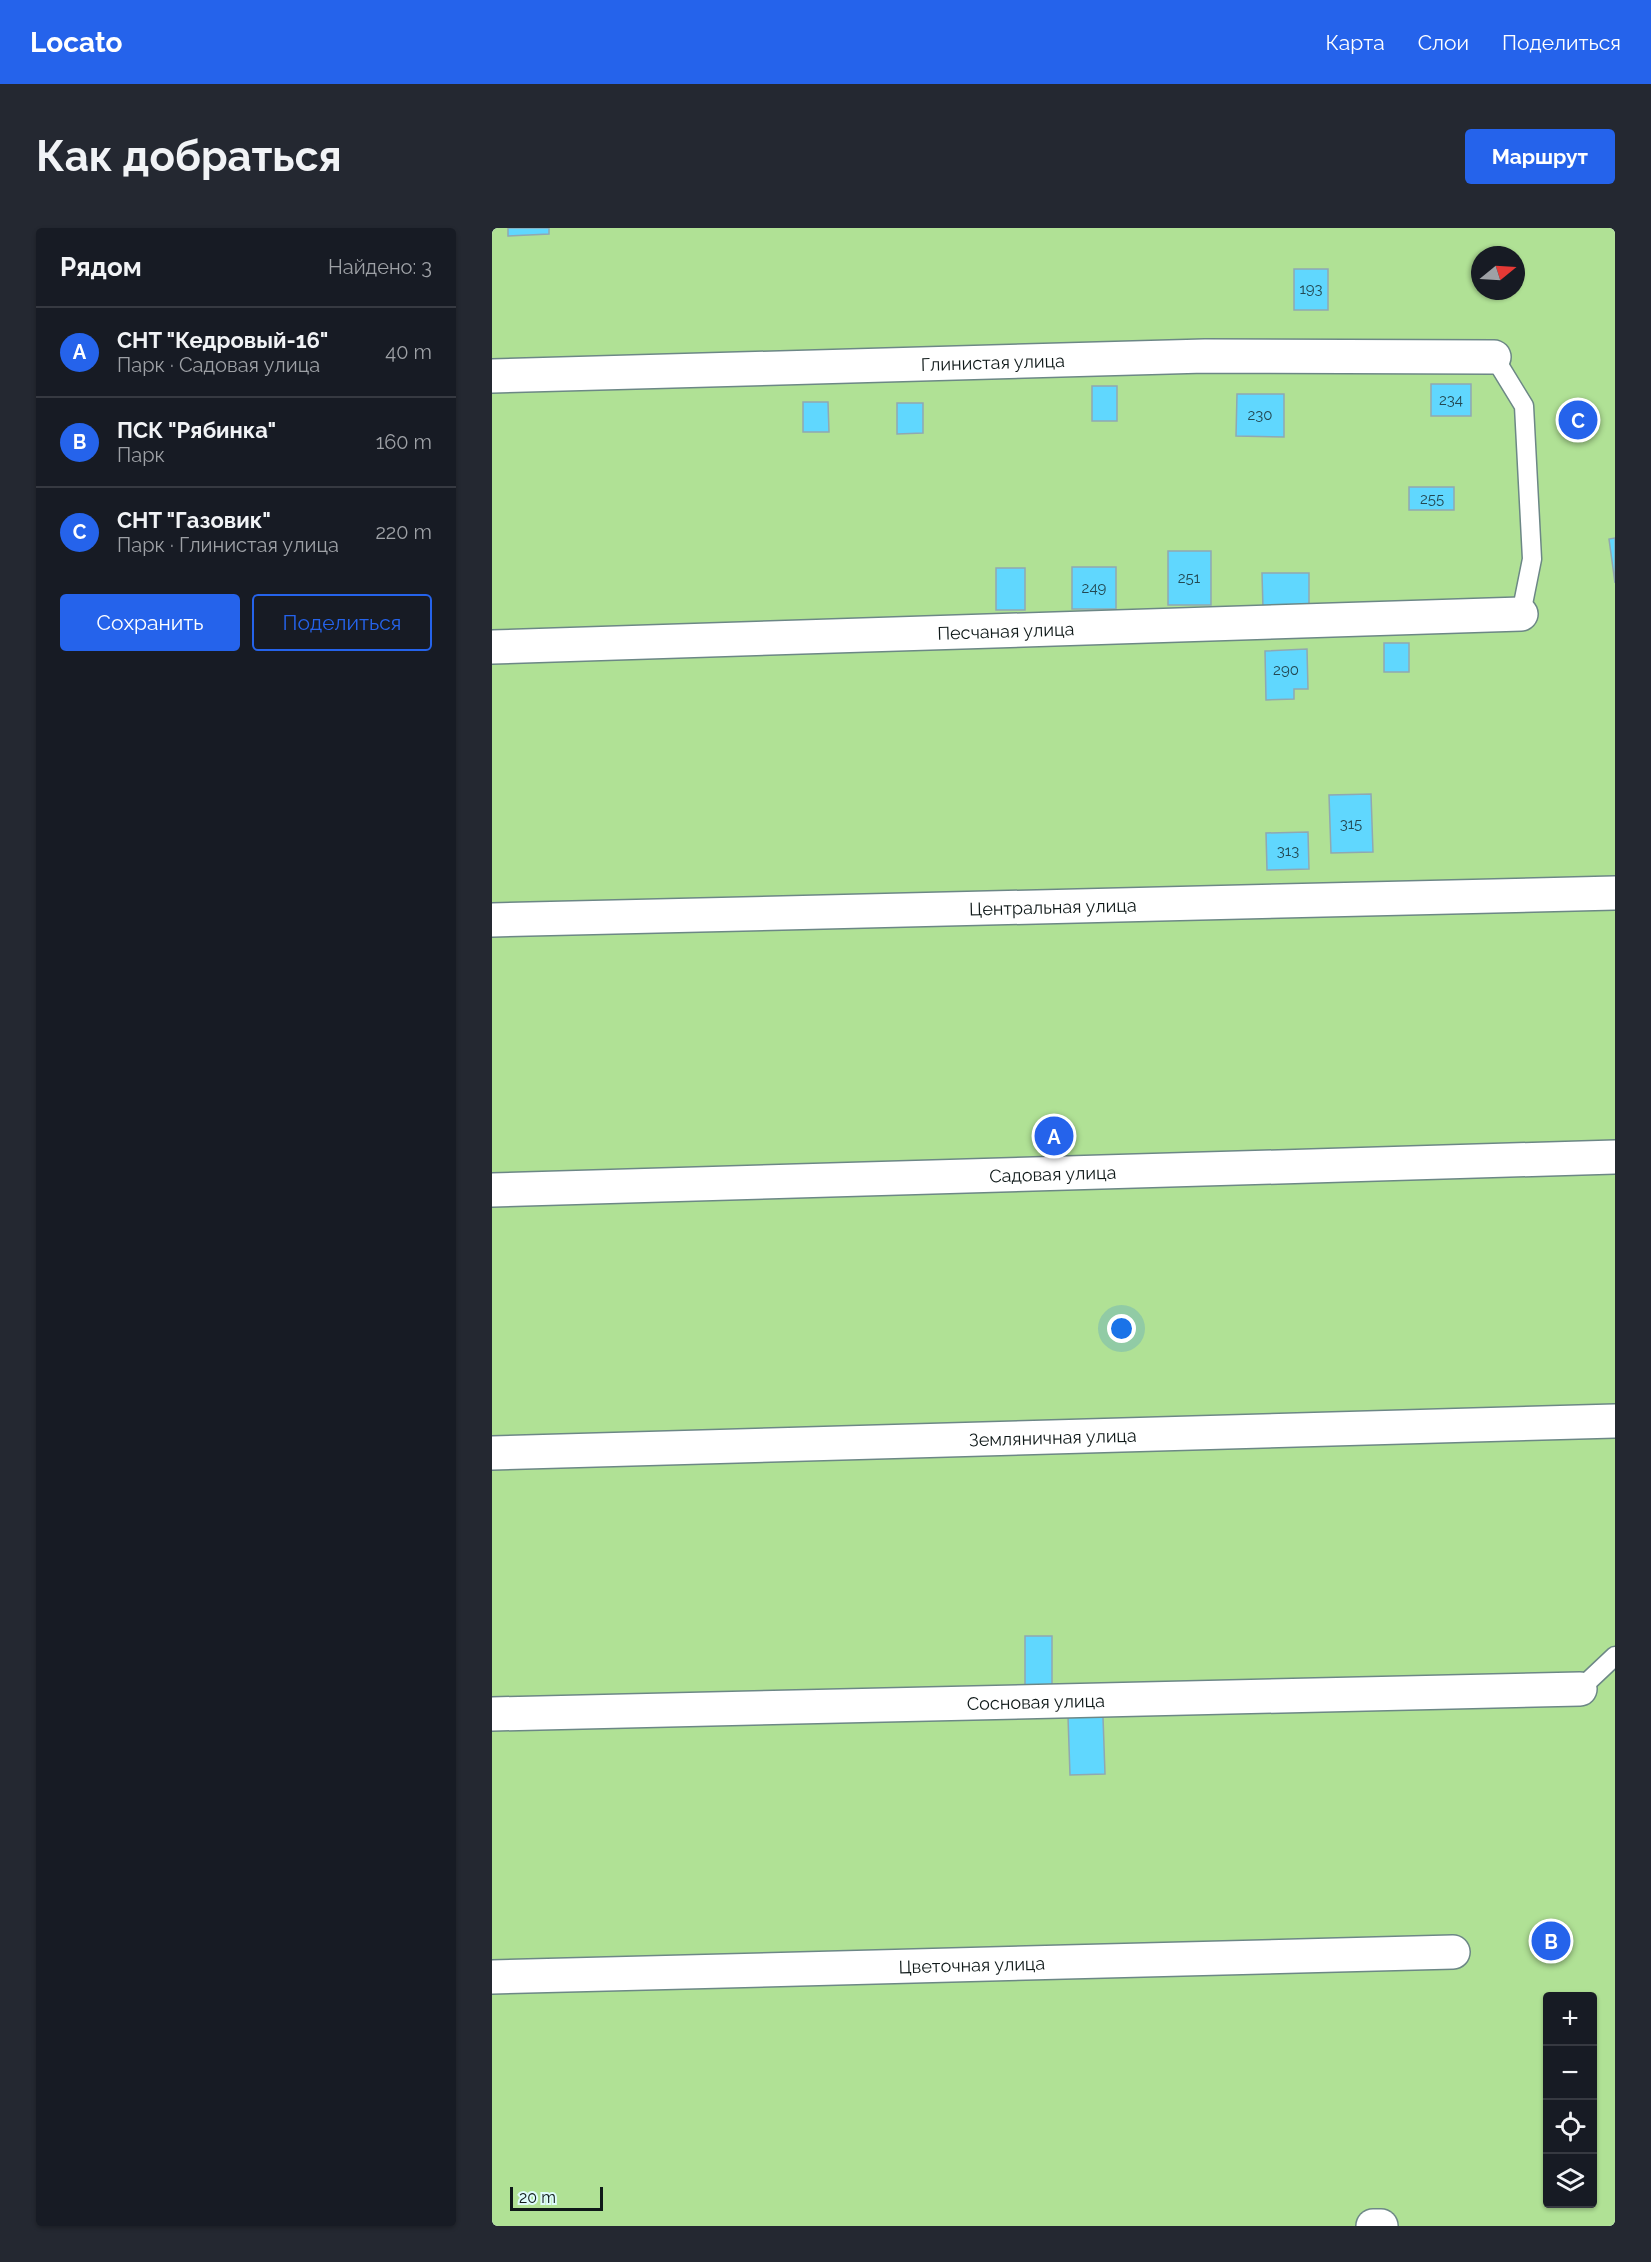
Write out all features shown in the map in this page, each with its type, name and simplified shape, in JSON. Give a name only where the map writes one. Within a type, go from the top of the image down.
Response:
[{"type":"street","name":"Глинистая улица","points":[[492,376],[1204,356],[1494,357]]},
{"type":"street","name":"Песчаная улица","points":[[492,647],[1521,614]]},
{"type":"street","name":"Центральная улица","points":[[492,920],[1615,892]]},
{"type":"street","name":"Садовая улица","points":[[492,1190],[1615,1157]]},
{"type":"street","name":"Земляничная улица","points":[[492,1453],[1615,1421]]},
{"type":"street","name":"Сосновая улица","points":[[492,1714],[1580,1689]]},
{"type":"street","name":"Цветочная улица","points":[[492,1977],[1453,1952]]},
{"type":"street","points":[[1373,2226],[1381,2226]]},
{"type":"lane","points":[[1494,357],[1524,406],[1532,559],[1521,614]]},
{"type":"lane","points":[[1580,1689],[1615,1656]]},
{"type":"green space","points":[[492,228],[1615,228],[1615,2226],[492,2226]]},
{"type":"building","points":[[508,228],[549,228],[549,234],[508,236]]},
{"type":"building","points":[[1294,269],[1328,269],[1328,310],[1294,310]]},
{"type":"building","points":[[1431,384],[1471,384],[1471,416],[1431,416]]},
{"type":"building","points":[[1092,386],[1117,386],[1117,421],[1092,421]]},
{"type":"building","points":[[1237,394],[1284,394],[1284,437],[1236,436]]},
{"type":"building","points":[[803,402],[828,402],[829,432],[803,432]]},
{"type":"building","points":[[897,403],[923,403],[923,433],[897,434]]},
{"type":"building","points":[[1409,487],[1454,487],[1454,510],[1409,510]]},
{"type":"building","points":[[1615,538],[1615,583],[1609,539]]},
{"type":"building","points":[[1168,551],[1211,551],[1211,605],[1168,605]]},
{"type":"building","points":[[1072,567],[1116,567],[1116,609],[1072,609]]},
{"type":"building","points":[[996,568],[1025,568],[1025,610],[996,610]]},
{"type":"building","points":[[1262,573],[1309,573],[1309,609],[1263,609]]},
{"type":"building","points":[[1384,643],[1409,643],[1409,672],[1384,672]]},
{"type":"building","points":[[1307,649],[1308,689],[1294,689],[1294,699],[1266,700],[1265,651]]},
{"type":"building","points":[[1371,794],[1373,852],[1331,853],[1329,795]]},
{"type":"building","points":[[1308,832],[1309,869],[1267,870],[1266,833]]},
{"type":"building","points":[[1025,1636],[1052,1636],[1052,1688],[1025,1688]]},
{"type":"building","points":[[1068,1717],[1103,1717],[1105,1774],[1070,1775]]},
{"type":"place","name":"СНТ \"Газовик\"","points":[[1578,420]]},
{"type":"place","name":"СНТ \"Кедровый-16\"","points":[[1054,1136]]},
{"type":"place","name":"ПСК \"Рябинка\"","points":[[1551,1941]]}]
